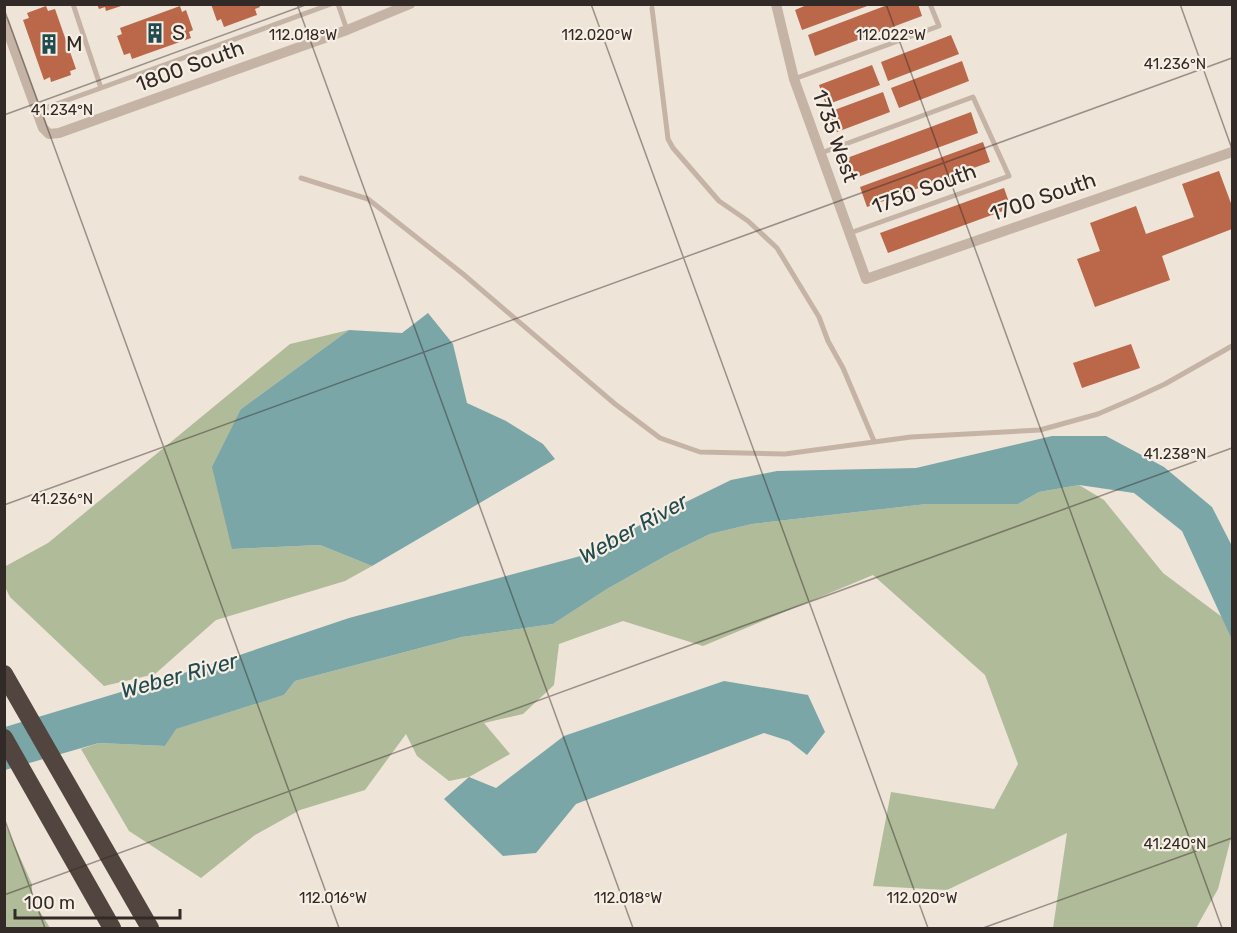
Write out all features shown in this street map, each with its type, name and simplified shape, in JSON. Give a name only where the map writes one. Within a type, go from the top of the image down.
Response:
[{"type":"highway","points":[[4,674],[150,928]]},
{"type":"highway","points":[[4,738],[112,928]]},
{"type":"highway","points":[[91,892],[99,928]]},
{"type":"street","name":"1800 South","points":[[37,111],[43,128],[49,134],[59,133],[348,30],[410,4]]},
{"type":"street","name":"1735 West","points":[[776,4],[794,79],[866,279]]},
{"type":"street","points":[[4,21],[37,111]]},
{"type":"street","name":"1700 South","points":[[866,279],[1233,152]]},
{"type":"lane","points":[[73,4],[101,88]]},
{"type":"lane","points":[[37,111],[330,4]]},
{"type":"lane","points":[[338,4],[348,30]]},
{"type":"lane","points":[[794,79],[939,26],[930,4]]},
{"type":"lane","points":[[652,8],[669,139],[673,148],[719,201],[748,221],[777,248],[819,317],[874,441]]},
{"type":"lane","name":"1750 South","points":[[821,153],[973,97],[1009,176],[850,233]]},
{"type":"lane","points":[[301,178],[368,199],[463,274],[615,404],[660,438],[700,452],[785,454],[874,441],[973,432],[1040,430],[1098,414],[1135,398],[1233,346]]},
{"type":"green space","points":[[349,330],[241,409],[232,549],[320,545],[372,566],[345,581],[216,620],[155,674],[104,686],[10,597],[5,587],[4,567],[48,543],[290,344]]},
{"type":"green space","points":[[1079,485],[1104,500],[1163,573],[1222,617],[1232,640],[1232,834],[1218,889],[1196,928],[1053,928],[1067,833],[947,890],[873,886],[891,792],[994,809],[1018,764],[985,675],[873,575],[703,646],[623,621],[559,644],[554,685],[523,714],[484,723],[510,754],[469,777],[449,781],[417,756],[406,734],[365,790],[300,810],[255,835],[201,878],[129,831],[81,749],[99,743],[165,746],[175,729],[284,695],[295,681],[462,637],[553,624],[607,589],[710,534],[752,524],[927,504],[1018,504],[1039,492]]},
{"type":"green space","points":[[4,822],[32,884],[32,899],[50,928],[5,928]]},
{"type":"water","points":[[428,313],[453,344],[467,403],[506,421],[543,444],[555,459],[372,566],[320,545],[232,549],[212,467],[241,409],[349,330],[402,333]]},
{"type":"water","name":"Weber River","points":[[1052,436],[1106,436],[1164,467],[1212,507],[1232,546],[1232,640],[1182,531],[1134,493],[1079,485],[1039,492],[1018,504],[927,504],[752,524],[710,534],[607,589],[553,624],[462,637],[295,681],[284,695],[176,729],[165,746],[99,743],[5,770],[5,727],[207,666],[349,618],[588,554],[649,520],[731,480],[777,471],[916,468]]},
{"type":"water","points":[[724,681],[808,695],[825,732],[807,755],[789,741],[764,733],[576,804],[536,853],[503,856],[444,799],[469,777],[496,788],[564,736]]},
{"type":"building","points":[[97,4],[124,5],[106,11],[105,7],[99,9]]},
{"type":"building","points":[[211,4],[259,4],[260,7],[255,9],[257,15],[224,27],[221,19],[217,21]]},
{"type":"building","points":[[809,4],[870,5],[802,30],[795,10]]},
{"type":"building","points":[[890,4],[918,4],[922,16],[815,56],[808,35]]},
{"type":"building","name":"M","points":[[46,6],[48,11],[55,9],[76,69],[70,71],[71,75],[51,82],[50,77],[44,80],[23,20],[29,18],[27,13]]},
{"type":"building","name":"S","points":[[180,6],[182,12],[186,10],[193,30],[189,32],[191,38],[132,59],[130,53],[124,55],[117,36],[122,34],[120,28]]},
{"type":"building","points":[[951,35],[959,54],[888,81],[881,62]]},
{"type":"building","points":[[962,61],[969,81],[899,108],[891,88]]},
{"type":"building","points":[[872,65],[880,85],[826,105],[819,85]]},
{"type":"building","points":[[883,92],[890,112],[837,132],[829,112]]},
{"type":"building","points":[[971,112],[978,133],[855,178],[847,158]]},
{"type":"building","points":[[983,142],[990,162],[867,207],[860,187]]},
{"type":"building","points":[[1219,171],[1232,206],[1232,229],[1162,256],[1170,280],[1095,307],[1077,259],[1100,251],[1090,223],[1136,206],[1146,234],[1194,217],[1182,184]]},
{"type":"building","points":[[1004,188],[1011,208],[888,253],[880,233]]},
{"type":"building","points":[[1131,344],[1140,368],[1082,388],[1073,363]]},
{"type":"place","name":"S","points":[[155,33]]},
{"type":"place","name":"M","points":[[49,44]]}]
